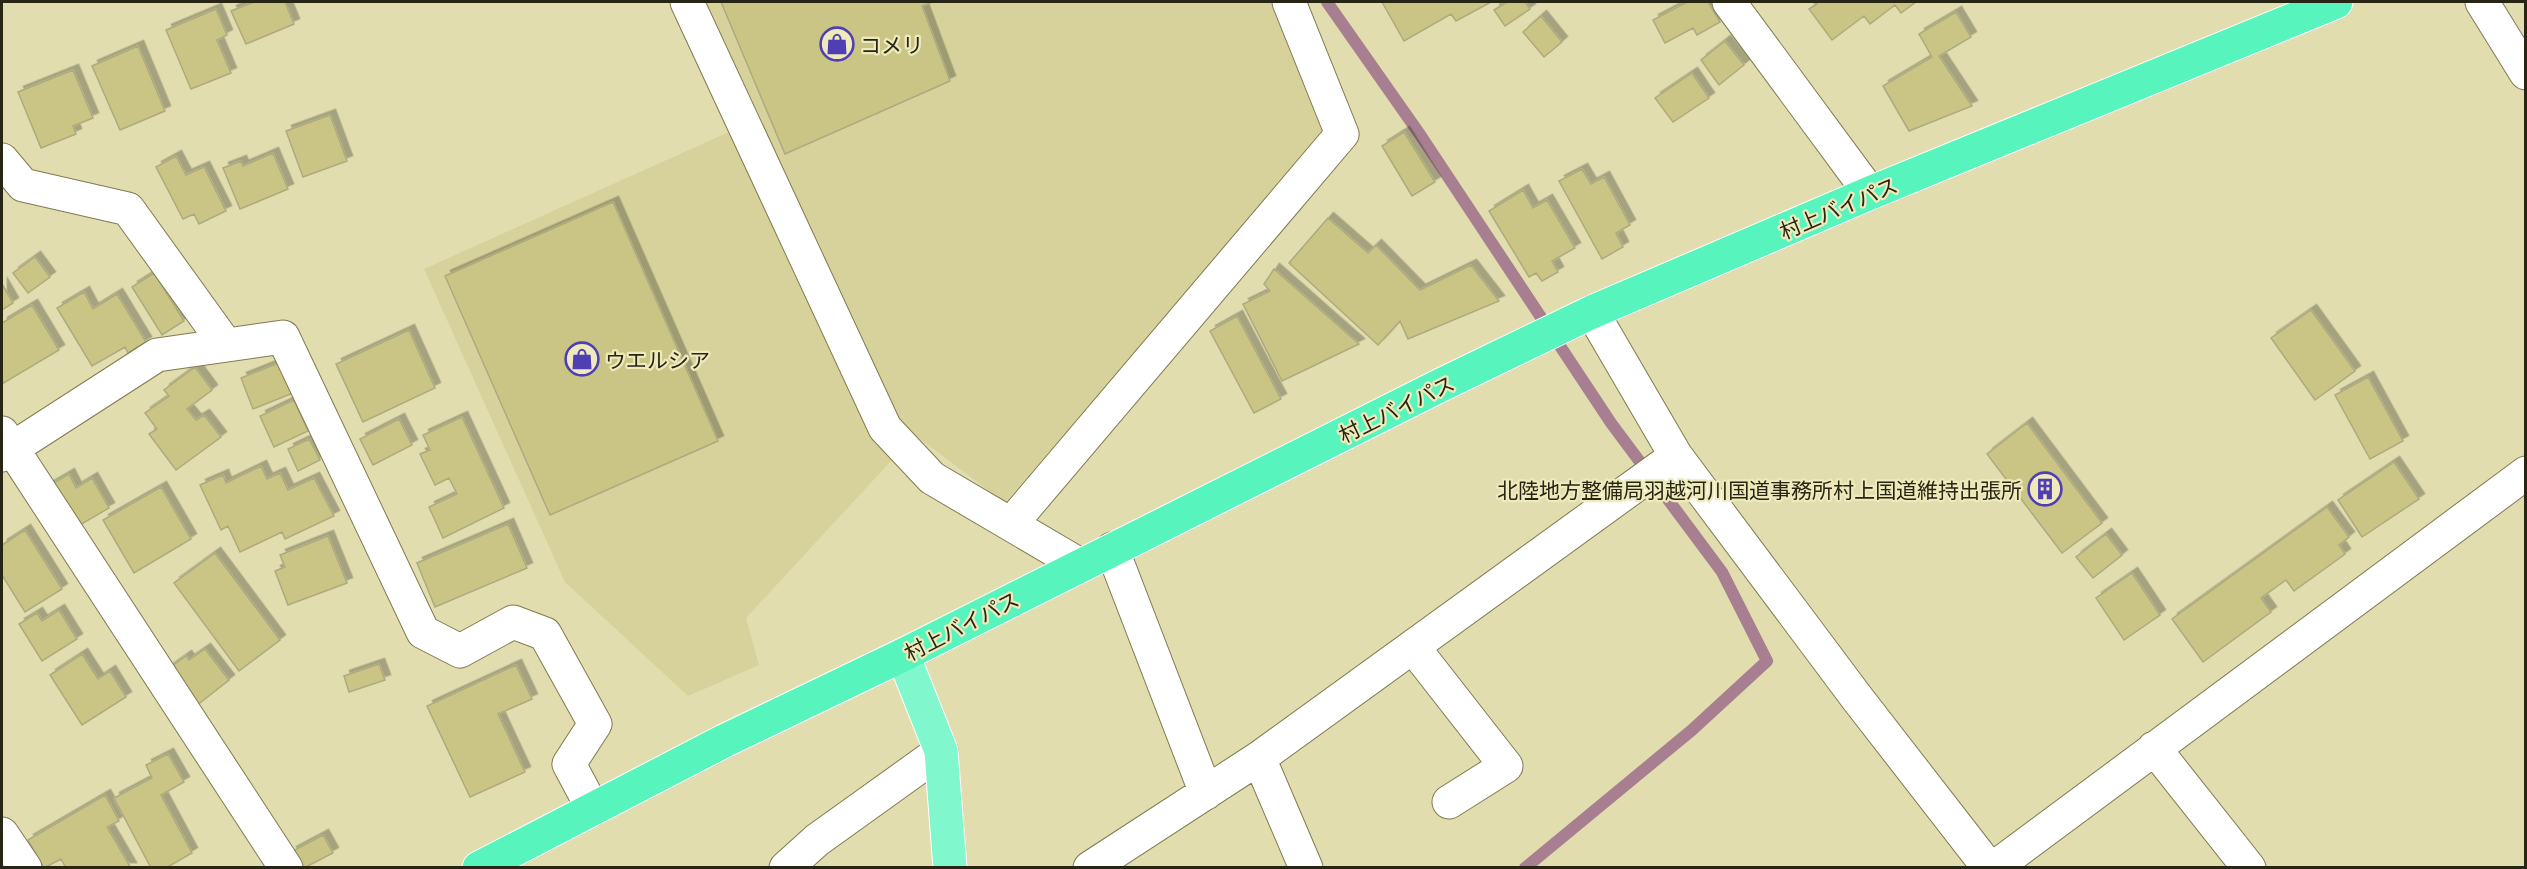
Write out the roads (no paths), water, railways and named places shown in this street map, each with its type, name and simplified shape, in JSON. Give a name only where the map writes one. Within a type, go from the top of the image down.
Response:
[{"type":"highway","name":"村上バイパス","points":[[479,867],[724,741],[903,655],[1592,312],[1870,193],[2336,2]]},
{"type":"main road","points":[[903,655],[941,752],[950,867]]},
{"type":"street","points":[[687,2],[885,428],[932,478],[1080,565]]},
{"type":"street","points":[[1011,524],[1342,134],[1289,2]]},
{"type":"street","points":[[1729,2],[1870,193]]},
{"type":"street","points":[[2482,2],[2526,72]]},
{"type":"street","points":[[2,160],[23,185],[128,209],[226,345]]},
{"type":"street","points":[[1592,312],[1676,456],[1857,698],[1989,867]]},
{"type":"street","points":[[286,867],[5,446],[156,356],[283,337],[423,632],[460,651],[513,622],[545,634],[595,724],[569,764],[593,808]]},
{"type":"street","points":[[1090,867],[1259,758],[1676,456]]},
{"type":"street","points":[[1994,867],[2526,473]]},
{"type":"street","points":[[1112,549],[1206,793]]},
{"type":"street","points":[[1413,647],[1506,766],[1449,802]]},
{"type":"street","points":[[2154,748],[2249,867]]},
{"type":"street","points":[[786,867],[817,840],[941,752]]},
{"type":"street","points":[[1259,758],[1306,867]]},
{"type":"street","points":[[2,834],[25,867]]},
{"type":"waterway","points":[[1327,2],[1421,136],[1611,423],[1722,572],[1767,661],[1692,730],[1525,868]]},
{"type":"place","name":"コメリ","points":[[837,44]]},
{"type":"place","name":"ウエルシア","points":[[582,359]]},
{"type":"place","name":"北陸地方整備局羽越河川国道事務所村上国道維持出張所","points":[[2045,489]]}]
